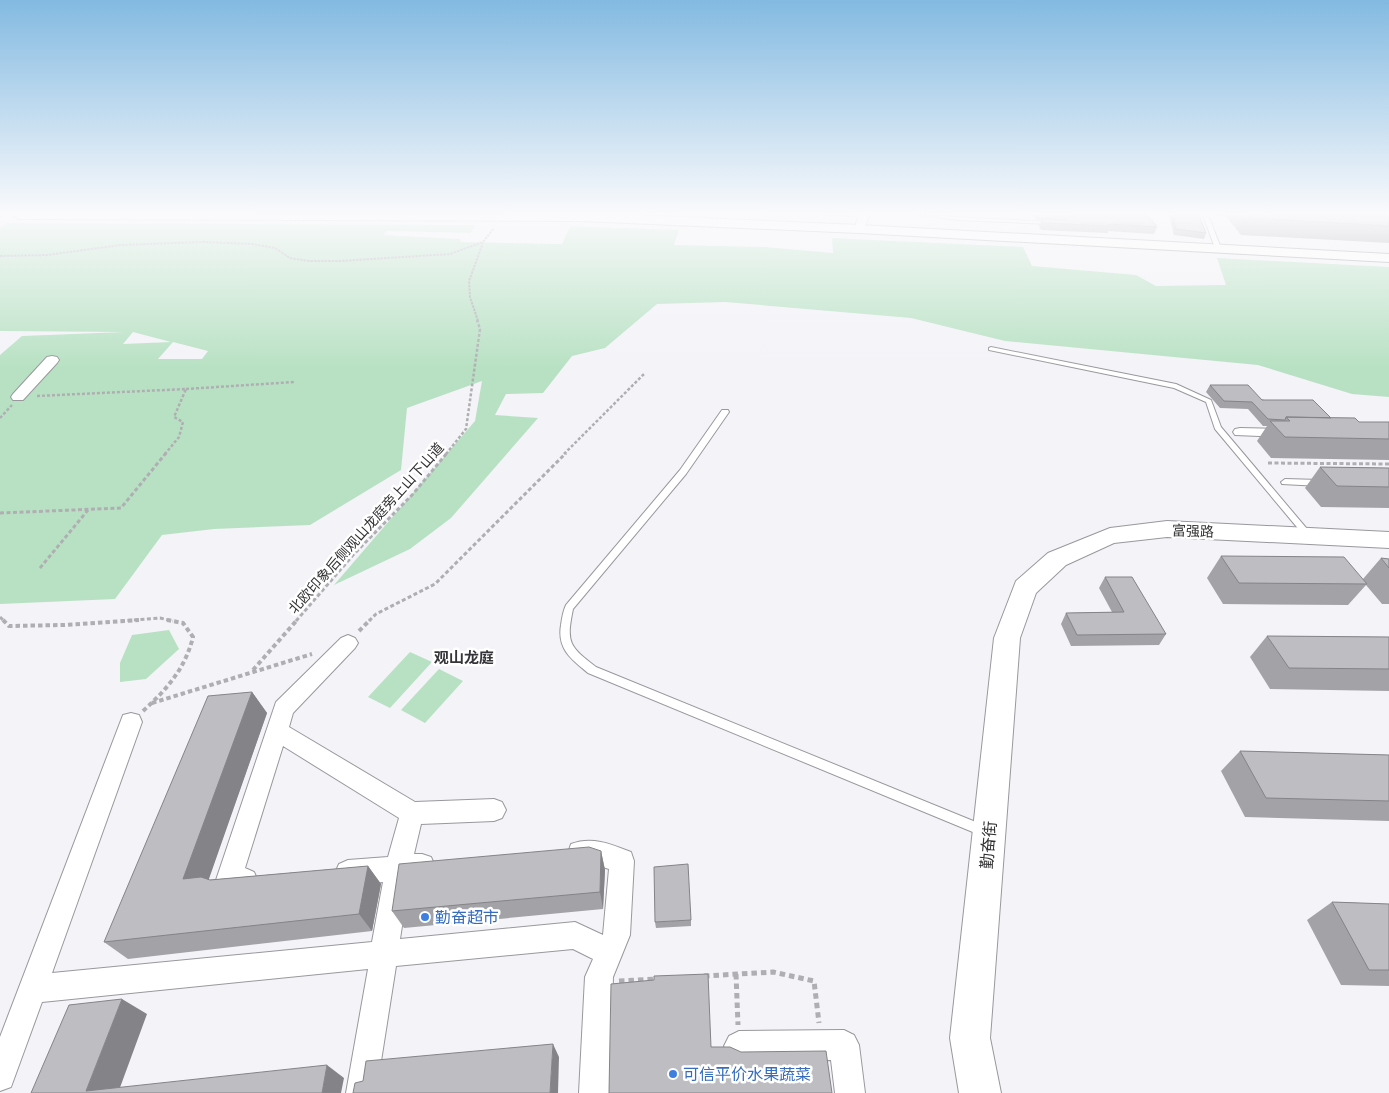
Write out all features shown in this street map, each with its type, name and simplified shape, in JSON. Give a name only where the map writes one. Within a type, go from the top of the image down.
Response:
[{"type":"street","points":[[18,397],[52,360]]},
{"type":"street","points":[[1240,432],[1299,433]]},
{"type":"street","name":"富强路","points":[[1021,599],[1025,588],[1056,559],[1110,536],[1167,529],[1389,540]]},
{"type":"street","name":"勤奋街","points":[[980,1093],[970,1038],[1007,638],[1021,599]]},
{"type":"street","points":[[266,880],[228,883],[284,708],[348,643]]},
{"type":"street","points":[[0,1076],[131,722]]},
{"type":"street","points":[[277,730],[412,813],[494,810]]},
{"type":"street","points":[[361,1093],[398,868],[412,813]]},
{"type":"street","points":[[554,855],[593,852],[622,861],[617,935],[598,982],[594,1093]]},
{"type":"street","points":[[322,875],[447,864]]},
{"type":"street","points":[[32,989],[575,935],[609,953]]},
{"type":"street","points":[[739,1046],[844,1045],[850,1093]]},
{"type":"lane","points":[[991,349],[1176,386],[1209,401],[1218,427],[1309,536]]},
{"type":"lane","points":[[725,412],[683,472],[569,608],[563,634],[569,651],[592,670],[989,833]]},
{"type":"lane","points":[[1285,482],[1332,483]]},
{"type":"path","name":"北欧印象后侧观山龙庭旁上山下山道","points":[[252,672],[354,554],[413,494],[466,429],[480,329],[470,297],[468,281],[474,266]]},
{"type":"path","points":[[348,643],[376,614],[436,584],[644,374]]},
{"type":"path","points":[[18,397],[294,382]]},
{"type":"path","points":[[0,513],[121,508],[179,437],[183,422],[174,417],[186,388]]},
{"type":"path","points":[[1268,463],[1389,464]]},
{"type":"path","points":[[40,568],[88,509]]},
{"type":"path","points":[[0,617],[9,626],[64,625],[160,618],[183,623],[193,637],[189,656],[172,685],[131,722]]},
{"type":"path","points":[[152,703],[313,653]]},
{"type":"path","points":[[697,976],[773,972],[814,981],[821,1045]]},
{"type":"path","points":[[736,974],[739,1046]]},
{"type":"path","points":[[598,982],[667,978]]},
{"type":"green space","points":[[0,266],[1032,266],[1136,275],[1156,286],[1226,285],[1220,266],[1370,266],[1389,267],[1389,397],[1352,394],[1258,365],[1005,341],[911,318],[725,302],[657,304],[605,348],[572,356],[543,393],[506,394],[495,415],[538,418],[451,518],[410,549],[334,585],[475,421],[482,381],[407,408],[401,470],[310,525],[214,529],[162,535],[115,599],[0,604],[0,355],[22,336],[124,332],[0,331]],"holes":[[[133,332],[171,342],[123,344]],[[173,342],[208,351],[202,359],[158,359]]]},
{"type":"green space","points":[[169,630],[179,649],[146,679],[120,682],[120,663],[132,635]]},
{"type":"green space","points":[[410,652],[432,662],[390,708],[368,697]]},
{"type":"green space","points":[[439,669],[463,681],[425,723],[401,710]]},
{"type":"building","points":[[1210,385],[1248,385],[1262,400],[1313,400],[1331,418],[1286,417],[1285,420],[1268,419],[1252,402],[1224,401]]},
{"type":"building","points":[[1286,417],[1355,418],[1359,422],[1389,422],[1389,439],[1285,437],[1270,421],[1290,421]]},
{"type":"building","points":[[1320,467],[1389,468],[1389,487],[1337,486]]},
{"type":"building","points":[[1221,556],[1344,557],[1367,584],[1239,583]]},
{"type":"building","points":[[1381,558],[1389,559],[1389,568]]},
{"type":"building","points":[[1105,577],[1132,577],[1166,634],[1077,635],[1066,613],[1124,612]]},
{"type":"building","points":[[1267,636],[1389,637],[1389,669],[1289,668]]},
{"type":"building","points":[[252,692],[183,879],[201,877],[210,880],[368,866],[359,914],[104,942],[208,696]]},
{"type":"building","points":[[1240,751],[1389,755],[1389,801],[1266,798]]},
{"type":"building","points":[[589,847],[601,851],[600,892],[392,911],[399,864]]},
{"type":"building","points":[[688,864],[691,920],[655,922],[654,867]]},
{"type":"building","points":[[1332,902],[1389,904],[1389,970],[1369,970]]},
{"type":"building","points":[[708,974],[711,1047],[730,1047],[741,1052],[826,1051],[832,1093],[609,1093],[611,984],[654,980],[654,976]]},
{"type":"building","points":[[122,999],[86,1091],[327,1065],[322,1093],[31,1093],[69,1005]]},
{"type":"building","points":[[553,1044],[550,1093],[353,1093],[355,1083],[363,1081],[366,1061]]},
{"type":"place","name":"勤奋超市","points":[[425,917]]},
{"type":"place","name":"可信平价水果蔬菜","points":[[673,1074]]},
{"type":"district","name":"观山龙庭","points":[[464,658]]}]
